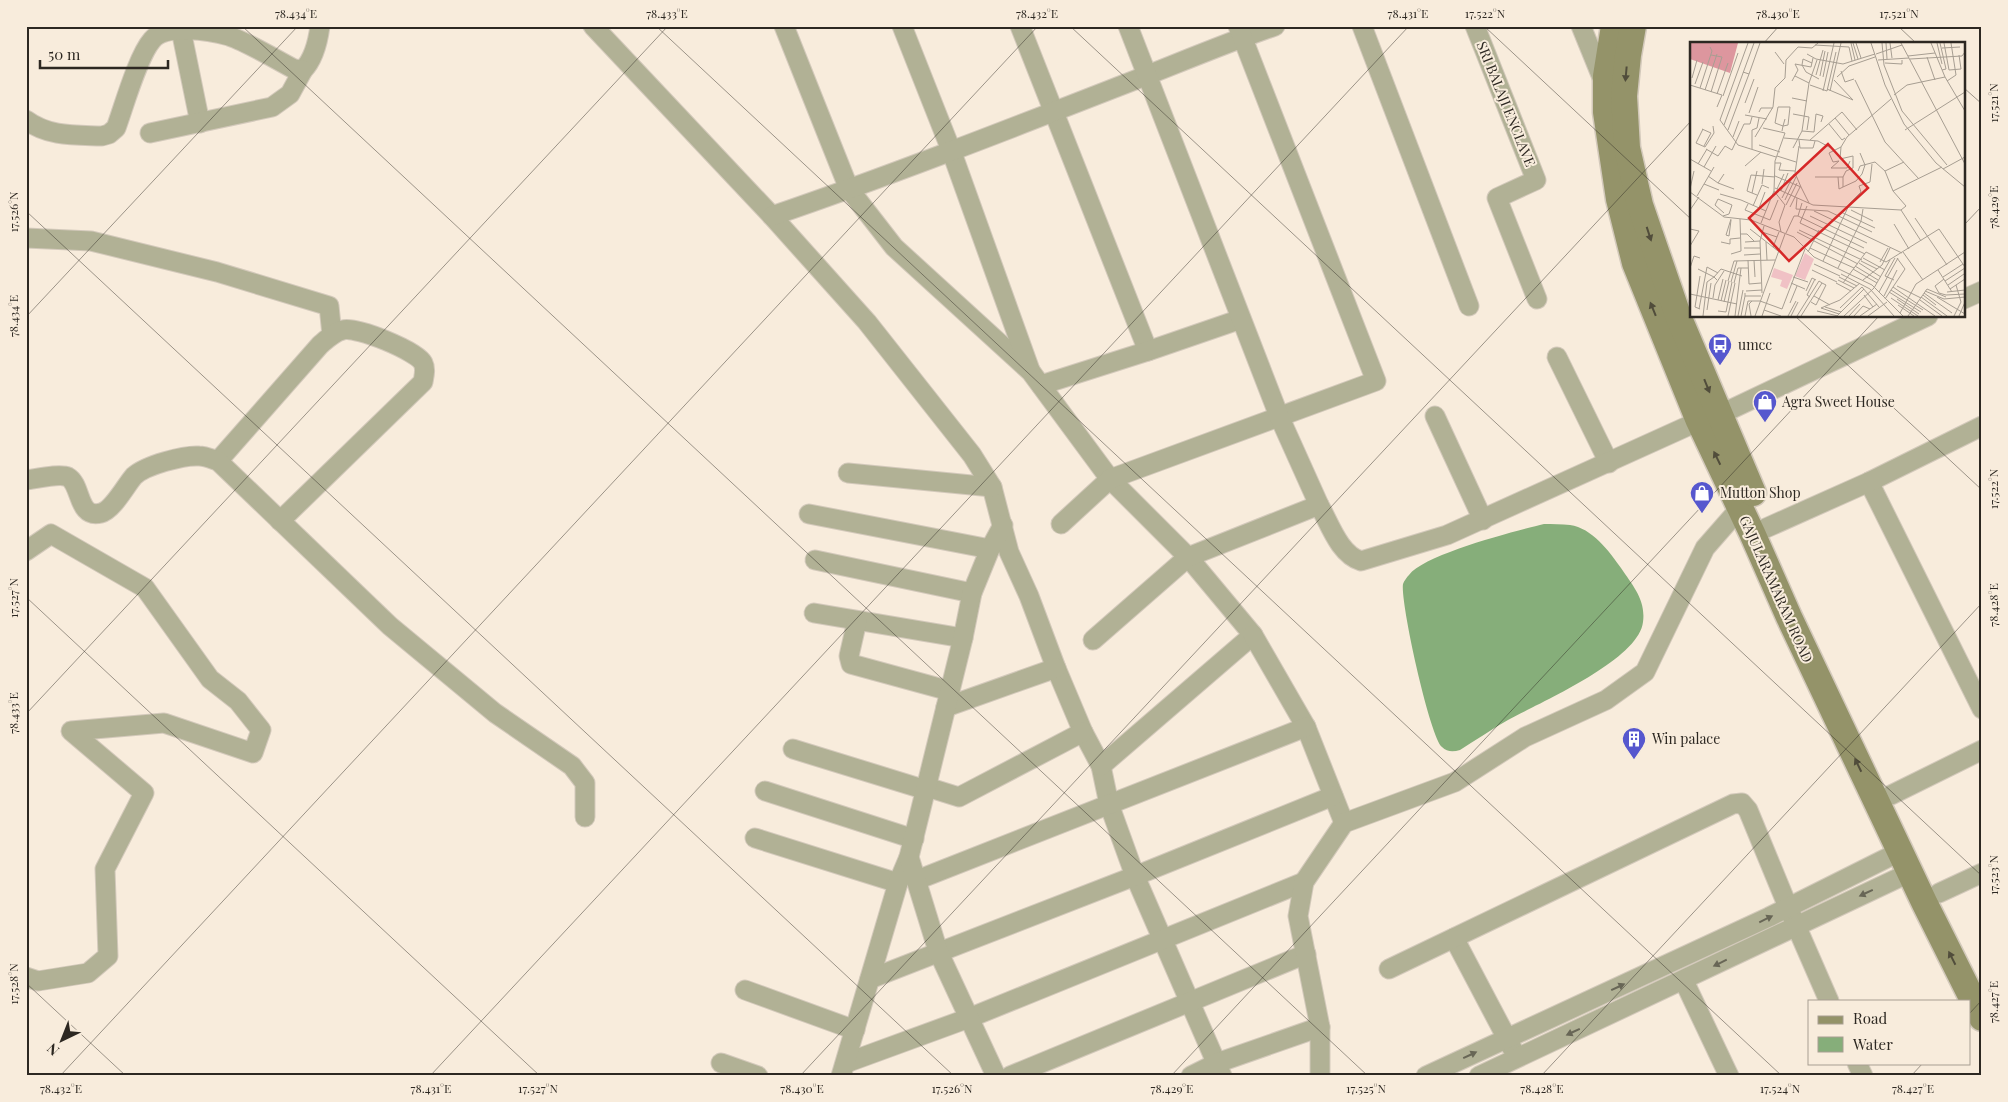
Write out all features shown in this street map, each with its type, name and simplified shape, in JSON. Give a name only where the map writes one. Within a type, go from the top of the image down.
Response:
[{"type":"main road","name":"GAJULARAMARAM ROAD","points":[[1614,26],[1606,88],[1606,112],[1619,199],[1635,263],[1709,418],[1766,528],[1891,795],[1982,980]]},
{"type":"main road","name":"GAJULARAMARAM ROAD","points":[[1633,26],[1624,96],[1628,156],[1640,205],[1679,318],[1709,418],[1740,508],[1805,653],[1982,1018]]},
{"type":"street","points":[[150,133],[272,107],[290,94],[310,63],[320,26]]},
{"type":"street","points":[[593,26],[772,216],[866,322],[972,455],[992,487],[1003,524],[1008,552],[1029,596],[1083,732],[1101,766],[1110,804],[1135,876],[1220,1070]]},
{"type":"street","points":[[784,26],[849,189],[894,247],[1036,379],[1110,479],[1188,558],[1254,635],[1306,727],[1344,823]]},
{"type":"street","points":[[902,26],[951,150],[1036,379]]},
{"type":"street","points":[[1020,26],[1148,351]]},
{"type":"street","points":[[1128,26],[1279,416],[1319,505],[1345,552],[1352,558],[1361,561],[1447,535],[1483,520],[1924,318]]},
{"type":"street","points":[[772,216],[849,189],[1147,76],[1240,32],[1275,26]]},
{"type":"street","points":[[1362,26],[1469,306]]},
{"type":"street","name":"SRI BALAJI ENCLAVE","points":[[1475,26],[1536,180],[1497,198],[1537,299]]},
{"type":"street","points":[[1581,26],[1606,88]]},
{"type":"street","points":[[180,30],[200,123]]},
{"type":"street","points":[[26,120],[34,126],[53,134],[102,136],[109,134],[116,128],[144,51],[152,38],[164,31],[191,30],[229,36],[294,68],[304,70]]},
{"type":"street","points":[[1061,524],[1110,479],[1376,381],[1240,32]]},
{"type":"street","points":[[26,238],[91,241],[217,272],[329,306],[332,335]]},
{"type":"street","points":[[1966,298],[1982,291]]},
{"type":"street","points":[[1036,379],[1148,351],[1241,319]]},
{"type":"street","points":[[218,461],[320,345],[332,335],[344,329],[358,330],[414,354],[423,363],[425,372],[423,382],[280,520]]},
{"type":"street","points":[[1557,357],[1609,463]]},
{"type":"street","points":[[1435,416],[1483,520]]},
{"type":"street","points":[[1766,528],[1869,482],[1982,426]]},
{"type":"street","points":[[26,480],[68,477],[73,482],[80,502],[86,509],[93,513],[102,513],[109,508],[135,476],[143,470],[180,458],[201,456],[218,461],[390,626],[495,713],[572,766],[584,782],[585,816]]},
{"type":"street","points":[[848,473],[992,487]]},
{"type":"street","points":[[1869,482],[1982,708]]},
{"type":"street","points":[[1093,640],[1188,558],[1319,505]]},
{"type":"street","points":[[1320,1076],[1320,1027],[1298,916],[1304,882],[1344,823],[1455,782],[1525,737],[1606,700],[1645,672],[1705,548],[1740,508]]},
{"type":"street","points":[[809,514],[990,548]]},
{"type":"street","points":[[844,1069],[870,979],[908,882],[912,848],[964,638],[972,593],[990,548],[1003,524]]},
{"type":"street","points":[[26,552],[51,534],[145,588],[210,679],[238,701],[261,730],[253,753],[164,723],[71,731],[144,793],[106,868],[108,956],[88,973],[38,980],[26,977]]},
{"type":"street","points":[[815,560],[972,593]]},
{"type":"street","points":[[814,613],[964,638]]},
{"type":"street","points":[[857,620],[849,656],[851,664],[948,699],[1056,668]]},
{"type":"street","points":[[1101,766],[1254,635]]},
{"type":"street","points":[[755,838],[908,882],[1306,727]]},
{"type":"street","points":[[793,749],[960,797],[1083,732]]},
{"type":"street","points":[[1891,795],[1982,750]]},
{"type":"street","points":[[765,792],[912,848]]},
{"type":"street","points":[[870,979],[1135,876],[1333,796]]},
{"type":"street","points":[[1389,969],[1733,804],[1742,803],[1748,810],[1788,907],[1830,1000]]},
{"type":"street","points":[[1426,1076],[1788,907],[1906,862]]},
{"type":"street","points":[[1479,1076],[1797,926],[1906,862]]},
{"type":"street","points":[[1939,893],[1982,873]]},
{"type":"street","points":[[908,882],[996,1076]]},
{"type":"street","points":[[844,1069],[1304,882]]},
{"type":"street","points":[[1454,938],[1516,1058]]},
{"type":"street","points":[[1010,1076],[1190,1000],[1306,954]]},
{"type":"street","points":[[1684,980],[1728,1076]]},
{"type":"street","points":[[745,990],[856,1030]]},
{"type":"street","points":[[1190,1076],[1220,1070],[1320,1027]]},
{"type":"street","points":[[721,1063],[758,1076]]},
{"type":"street","points":[[1856,1064],[1862,1076]]},
{"type":"water","points":[[1544,524],[1578,527],[1593,535],[1611,555],[1641,600],[1643,622],[1637,636],[1625,651],[1586,679],[1508,720],[1460,750],[1446,750],[1437,738],[1430,720],[1406,616],[1403,583],[1418,567],[1451,551]]},
{"type":"place","name":"umcc","points":[[1720,366]]},
{"type":"place","name":"Agra Sweet House","points":[[1765,423]]},
{"type":"place","name":"Mutton Shop","points":[[1702,514]]},
{"type":"place","name":"Win palace","points":[[1634,760]]}]
